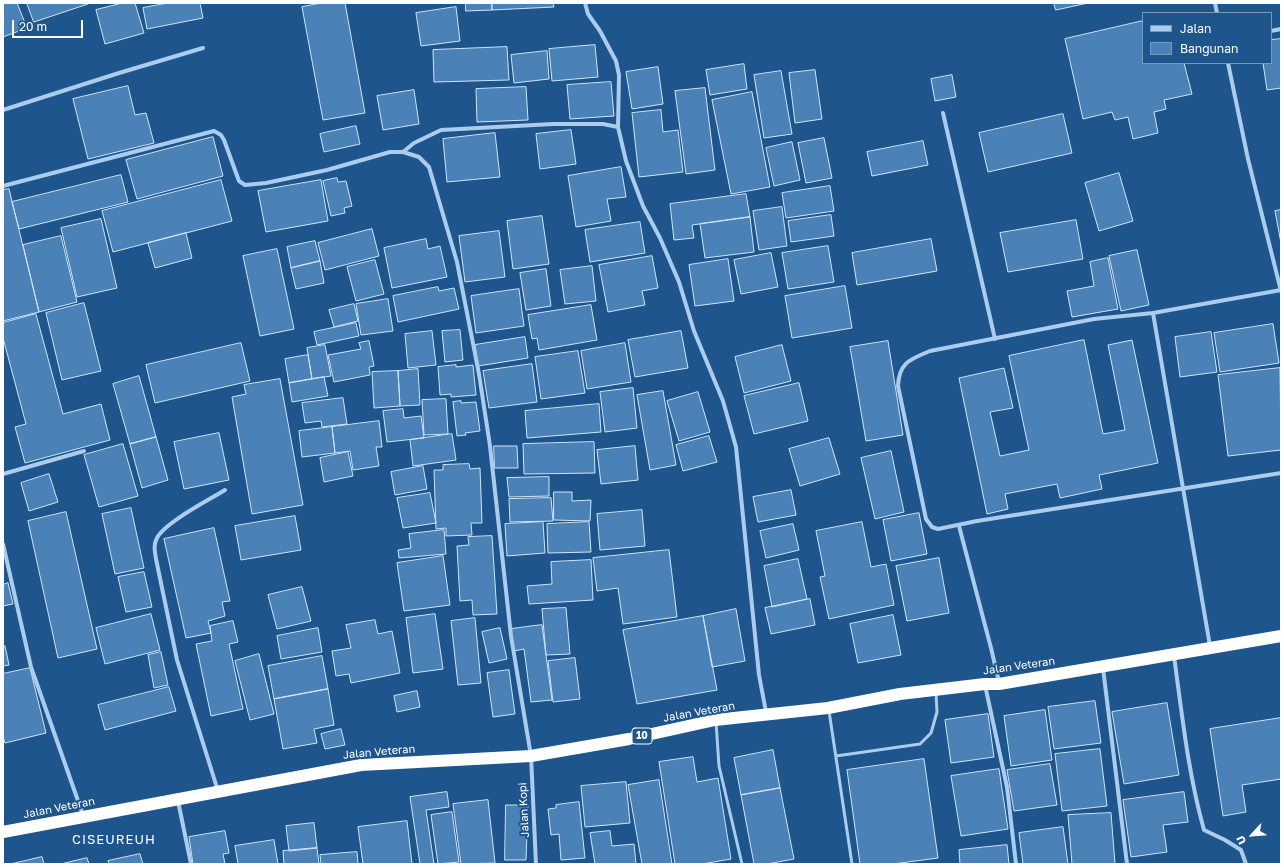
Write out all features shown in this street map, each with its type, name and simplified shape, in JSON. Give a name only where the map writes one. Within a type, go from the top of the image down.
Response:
[{"type":"highway","name":"Jalan Veteran","points":[[3,832],[361,764],[531,756],[628,739],[715,720],[828,708],[900,694],[985,684],[999,684],[1281,636]]},
{"type":"street","points":[[585,3],[588,14],[600,31],[616,61],[619,75],[618,127],[626,161],[643,206],[660,238],[679,282],[694,331],[723,401],[736,447],[760,675],[767,715]]},
{"type":"street","points":[[3,110],[203,48]]},
{"type":"street","points":[[1228,64],[1248,159],[1281,290],[1153,313],[1094,319],[930,351],[913,358],[904,364],[899,374],[898,386],[926,519],[932,527],[938,529],[959,526],[977,521],[1281,473]]},
{"type":"street","points":[[943,113],[995,339]]},
{"type":"street","points":[[3,186],[214,131],[221,135],[224,140],[239,181],[245,185],[266,183],[327,170],[390,152],[403,152],[414,142],[441,130],[553,124],[603,124],[618,127]]},
{"type":"street","name":"Jalan Kopi","points":[[403,152],[419,157],[429,167],[457,262],[479,374],[490,446],[511,636],[531,756],[536,864]]},
{"type":"street","points":[[1153,313],[1211,648]]},
{"type":"street","points":[[3,474],[84,451]]},
{"type":"street","points":[[219,791],[177,660],[154,546],[160,533],[168,525],[225,490]]},
{"type":"street","points":[[959,526],[999,684]]},
{"type":"street","points":[[3,544],[31,666],[84,816]]},
{"type":"street","points":[[1174,655],[1190,765],[1204,830],[1241,850],[1246,864]]},
{"type":"street","points":[[1102,666],[1127,864]]},
{"type":"street","points":[[985,684],[1007,787],[1016,864]]},
{"type":"street","points":[[178,799],[191,864]]},
{"type":"lane","points":[[836,756],[920,744],[931,733],[937,712],[935,690]]},
{"type":"lane","points":[[828,708],[852,864]]},
{"type":"lane","points":[[715,720],[719,766],[742,864]]},
{"type":"building","points":[[3,3],[17,3],[27,28],[3,37]]},
{"type":"building","points":[[27,3],[87,3],[88,4],[34,22]]},
{"type":"building","points":[[123,3],[135,3],[144,33],[105,44],[96,10]]},
{"type":"building","points":[[168,3],[200,3],[203,18],[147,29],[143,8]]},
{"type":"building","points":[[322,3],[345,3],[365,113],[323,120],[302,7]]},
{"type":"building","points":[[466,3],[492,3],[492,10],[466,11]]},
{"type":"building","points":[[492,3],[553,3],[554,7],[492,10]]},
{"type":"building","points":[[1054,3],[1088,3],[1056,10]]},
{"type":"building","points":[[456,7],[460,41],[421,46],[416,13]]},
{"type":"building","points":[[1142,21],[1142,64],[1184,64],[1192,94],[1164,100],[1166,109],[1154,112],[1158,133],[1133,139],[1128,117],[1115,120],[1112,112],[1083,119],[1065,39]]},
{"type":"building","points":[[1281,39],[1281,88],[1267,90],[1263,64],[1272,64],[1272,40]]},
{"type":"building","points":[[595,45],[598,77],[552,81],[549,49]]},
{"type":"building","points":[[507,47],[509,80],[434,82],[433,50]]},
{"type":"building","points":[[547,51],[549,79],[514,83],[511,55]]},
{"type":"building","points":[[744,64],[747,89],[710,95],[706,70]]},
{"type":"building","points":[[658,67],[663,104],[632,109],[626,72]]},
{"type":"building","points":[[815,70],[822,119],[795,123],[789,73]]},
{"type":"building","points":[[781,71],[792,134],[764,138],[754,75]]},
{"type":"building","points":[[952,75],[956,97],[935,101],[931,79]]},
{"type":"building","points":[[611,82],[614,116],[570,119],[567,85]]},
{"type":"building","points":[[128,86],[135,115],[146,113],[154,143],[88,159],[73,99]]},
{"type":"building","points":[[526,87],[528,120],[477,122],[476,89]]},
{"type":"building","points":[[705,88],[715,170],[686,174],[675,91]]},
{"type":"building","points":[[414,90],[419,124],[383,130],[377,96]]},
{"type":"building","points":[[752,92],[770,187],[731,194],[712,100]]},
{"type":"building","points":[[661,110],[663,132],[678,130],[683,172],[639,177],[632,113]]},
{"type":"building","points":[[1063,114],[1072,153],[988,172],[979,133]]},
{"type":"building","points":[[356,126],[360,144],[324,152],[320,134]]},
{"type":"building","points":[[571,130],[576,164],[540,169],[536,134]]},
{"type":"building","points":[[495,133],[500,177],[447,182],[443,139]]},
{"type":"building","points":[[213,137],[223,176],[137,199],[126,160]]},
{"type":"building","points":[[824,138],[832,178],[806,183],[798,143]]},
{"type":"building","points":[[923,141],[928,165],[872,176],[867,152]]},
{"type":"building","points":[[792,142],[800,180],[774,186],[766,148]]},
{"type":"building","points":[[621,167],[626,197],[607,199],[611,221],[576,227],[568,176]]},
{"type":"building","points":[[1119,173],[1133,221],[1099,231],[1085,183]]},
{"type":"building","points":[[121,175],[128,202],[19,229],[12,202]]},
{"type":"building","points":[[337,178],[338,182],[346,181],[352,206],[344,208],[345,213],[331,216],[323,181]]},
{"type":"building","points":[[221,180],[232,221],[113,252],[102,211]]},
{"type":"building","points":[[321,180],[328,221],[266,232],[258,191]]},
{"type":"building","points":[[830,186],[834,211],[786,218],[782,193]]},
{"type":"building","points":[[9,189],[39,312],[3,321],[3,190]]},
{"type":"building","points":[[746,194],[750,217],[692,225],[694,238],[674,240],[670,204]]},
{"type":"building","points":[[782,207],[787,246],[759,250],[753,211]]},
{"type":"building","points":[[1281,210],[1281,243],[1275,211]]},
{"type":"building","points":[[831,215],[834,236],[791,242],[788,221]]},
{"type":"building","points":[[542,216],[549,264],[513,269],[507,221]]},
{"type":"building","points":[[750,217],[754,252],[705,258],[700,224]]},
{"type":"building","points":[[101,219],[117,288],[77,297],[61,228]]},
{"type":"building","points":[[1076,220],[1083,259],[1008,272],[1000,233]]},
{"type":"building","points":[[640,222],[645,253],[590,262],[585,230]]},
{"type":"building","points":[[372,229],[379,256],[325,270],[318,243]]},
{"type":"building","points":[[499,231],[505,277],[465,282],[459,236]]},
{"type":"building","points":[[186,233],[192,258],[155,268],[148,243]]},
{"type":"building","points":[[61,236],[77,302],[39,312],[23,245]]},
{"type":"building","points":[[426,239],[428,249],[440,246],[447,277],[392,288],[384,248]]},
{"type":"building","points":[[931,239],[937,271],[857,285],[852,253]]},
{"type":"building","points":[[315,241],[320,261],[291,268],[287,247]]},
{"type":"building","points":[[828,246],[834,282],[788,289],[782,253]]},
{"type":"building","points":[[277,249],[294,329],[260,336],[243,256]]},
{"type":"building","points":[[1137,250],[1149,305],[1121,311],[1109,256]]},
{"type":"building","points":[[771,253],[778,287],[741,294],[734,260]]},
{"type":"building","points":[[652,256],[658,288],[642,291],[645,305],[608,312],[599,265]]},
{"type":"building","points":[[1108,258],[1118,309],[1072,317],[1067,291],[1094,286],[1090,262]]},
{"type":"building","points":[[728,259],[734,301],[695,306],[689,265]]},
{"type":"building","points":[[375,260],[384,294],[356,301],[347,267]]},
{"type":"building","points":[[320,261],[324,283],[296,289],[291,268]]},
{"type":"building","points":[[592,266],[596,301],[565,304],[560,270]]},
{"type":"building","points":[[546,269],[551,306],[526,310],[520,273]]},
{"type":"building","points":[[845,286],[852,328],[792,338],[785,296]]},
{"type":"building","points":[[438,287],[439,291],[454,288],[459,309],[398,322],[393,296]]},
{"type":"building","points":[[519,289],[524,326],[476,333],[471,296]]},
{"type":"building","points":[[388,299],[393,331],[361,335],[356,304]]},
{"type":"building","points":[[84,303],[101,371],[62,380],[46,313]]},
{"type":"building","points":[[354,304],[358,321],[334,327],[329,310]]},
{"type":"building","points":[[591,305],[597,340],[539,350],[537,338],[532,339],[528,315]]},
{"type":"building","points":[[36,314],[63,414],[101,404],[110,440],[25,463],[15,427],[26,424],[3,338],[3,323]]},
{"type":"building","points":[[356,323],[359,336],[317,345],[314,332]]},
{"type":"building","points":[[1273,324],[1279,363],[1220,372],[1214,333]]},
{"type":"building","points":[[460,330],[463,360],[445,362],[442,331]]},
{"type":"building","points":[[432,331],[436,365],[408,368],[405,334]]},
{"type":"building","points":[[681,331],[688,368],[635,377],[628,340]]},
{"type":"building","points":[[1211,332],[1217,372],[1180,377],[1175,337]]},
{"type":"building","points":[[525,337],[528,358],[478,366],[475,345]]},
{"type":"building","points":[[1084,340],[1103,434],[1125,430],[1108,345],[1132,340],[1158,463],[1099,475],[1102,489],[1060,498],[1057,484],[1005,494],[1008,509],[987,514],[959,378],[1004,368],[1013,408],[990,412],[1000,456],[1029,450],[1009,356]]},
{"type":"building","points":[[369,341],[374,366],[369,367],[370,375],[334,382],[328,355],[361,349],[359,343]]},
{"type":"building","points":[[888,341],[903,435],[866,441],[850,347]]},
{"type":"building","points":[[241,343],[250,381],[155,403],[146,365]]},
{"type":"building","points":[[625,343],[631,382],[587,389],[581,351]]},
{"type":"building","points":[[325,345],[331,376],[312,379],[307,348]]},
{"type":"building","points":[[782,345],[791,381],[744,393],[735,357]]},
{"type":"building","points":[[578,351],[585,393],[541,399],[535,357]]},
{"type":"building","points":[[308,355],[312,379],[289,383],[285,359]]},
{"type":"building","points":[[532,364],[537,402],[489,408],[483,371]]},
{"type":"building","points":[[456,365],[456,367],[473,365],[476,395],[451,397],[451,394],[440,395],[438,367]]},
{"type":"building","points":[[1280,368],[1281,450],[1228,456],[1218,375]]},
{"type":"building","points":[[418,369],[420,405],[400,406],[398,371]]},
{"type":"building","points":[[398,371],[400,406],[374,408],[372,372]]},
{"type":"building","points":[[139,376],[156,437],[130,444],[113,384]]},
{"type":"building","points":[[324,377],[328,396],[292,402],[289,383]]},
{"type":"building","points":[[280,379],[303,505],[252,514],[232,397],[246,394],[244,385]]},
{"type":"building","points":[[799,383],[808,421],[754,434],[744,396]]},
{"type":"building","points":[[633,388],[637,428],[605,432],[600,392]]},
{"type":"building","points":[[663,391],[676,465],[650,470],[637,395]]},
{"type":"building","points":[[698,392],[710,432],[679,441],[667,401]]},
{"type":"building","points":[[343,398],[347,424],[322,427],[321,421],[305,423],[302,403]]},
{"type":"building","points":[[446,399],[448,434],[424,435],[422,400]]},
{"type":"building","points":[[461,401],[461,403],[476,402],[480,431],[465,433],[466,435],[457,436],[453,402]]},
{"type":"building","points":[[599,404],[601,432],[527,438],[525,411]]},
{"type":"building","points":[[403,409],[404,418],[421,416],[424,438],[387,442],[383,411]]},
{"type":"building","points":[[379,421],[382,447],[376,447],[379,466],[353,470],[350,451],[335,453],[332,427]]},
{"type":"building","points":[[332,427],[335,453],[302,457],[299,431]]},
{"type":"building","points":[[219,433],[229,480],[184,489],[174,442]]},
{"type":"building","points":[[452,434],[456,460],[413,466],[410,440]]},
{"type":"building","points":[[709,436],[717,462],[683,471],[676,445]]},
{"type":"building","points":[[156,437],[168,480],[142,488],[130,444]]},
{"type":"building","points":[[829,438],[840,474],[800,486],[789,449]]},
{"type":"building","points":[[594,442],[595,473],[524,474],[523,444]]},
{"type":"building","points":[[123,444],[138,496],[99,507],[84,455]]},
{"type":"building","points":[[494,446],[517,446],[518,468],[495,468]]},
{"type":"building","points":[[635,446],[638,480],[601,484],[597,450]]},
{"type":"building","points":[[891,451],[904,512],[875,519],[861,458]]},
{"type":"building","points":[[348,452],[353,476],[324,482],[320,458]]},
{"type":"building","points":[[469,464],[470,469],[480,468],[482,523],[471,523],[472,535],[446,536],[446,528],[436,529],[434,470],[443,470],[443,465]]},
{"type":"building","points":[[423,466],[427,489],[395,495],[391,472]]},
{"type":"building","points":[[49,474],[58,502],[29,511],[21,483]]},
{"type":"building","points":[[549,477],[549,496],[509,497],[507,478]]},
{"type":"building","points":[[791,490],[796,515],[758,522],[753,497]]},
{"type":"building","points":[[554,492],[572,492],[572,501],[591,500],[590,521],[554,520]]},
{"type":"building","points":[[430,493],[436,523],[403,528],[397,498]]},
{"type":"building","points":[[551,498],[553,521],[510,522],[509,499]]},
{"type":"building","points":[[131,508],[144,568],[115,574],[102,514]]},
{"type":"building","points":[[642,510],[645,546],[600,550],[597,514]]},
{"type":"building","points":[[66,512],[97,649],[58,658],[28,521]]},
{"type":"building","points":[[919,513],[927,554],[891,561],[883,520]]},
{"type":"building","points":[[295,516],[301,550],[241,560],[235,526]]},
{"type":"building","points":[[543,522],[545,553],[507,556],[505,524]]},
{"type":"building","points":[[589,522],[591,552],[548,553],[547,524]]},
{"type":"building","points":[[862,522],[871,567],[886,564],[894,605],[829,619],[820,577],[825,576],[816,531]]},
{"type":"building","points":[[793,524],[799,550],[766,558],[760,531]]},
{"type":"building","points":[[214,528],[230,601],[222,602],[225,616],[208,621],[211,633],[186,638],[164,539]]},
{"type":"building","points":[[444,530],[446,554],[399,558],[398,550],[411,548],[409,534]]},
{"type":"building","points":[[492,536],[497,614],[473,615],[472,600],[460,601],[457,546],[469,545],[468,537]]},
{"type":"building","points":[[669,550],[677,617],[623,624],[618,588],[597,591],[593,558]]},
{"type":"building","points":[[443,556],[450,605],[404,611],[397,563]]},
{"type":"building","points":[[939,558],[949,613],[907,621],[896,566]]},
{"type":"building","points":[[798,559],[807,599],[772,607],[764,566]]},
{"type":"building","points":[[591,560],[593,600],[529,604],[527,586],[552,584],[551,562]]},
{"type":"building","points":[[144,572],[152,607],[126,612],[118,577]]},
{"type":"building","points":[[8,583],[13,604],[3,606],[3,585]]},
{"type":"building","points":[[302,587],[311,621],[277,629],[268,595]]},
{"type":"building","points":[[810,599],[815,625],[771,634],[765,608]]},
{"type":"building","points":[[566,608],[570,654],[546,655],[542,609]]},
{"type":"building","points":[[736,609],[745,661],[712,667],[703,616]]},
{"type":"building","points":[[151,614],[160,650],[105,664],[96,628]]},
{"type":"building","points":[[435,614],[443,669],[413,673],[406,618]]},
{"type":"building","points":[[893,615],[901,655],[858,663],[850,624]]},
{"type":"building","points":[[703,616],[717,690],[637,704],[623,630]]},
{"type":"building","points":[[475,618],[481,683],[458,685],[451,621]]},
{"type":"building","points":[[375,620],[378,634],[392,631],[400,673],[351,683],[349,674],[336,676],[332,651],[351,648],[346,625]]},
{"type":"building","points":[[233,621],[238,642],[229,644],[243,709],[211,716],[196,644],[212,641],[210,626]]},
{"type":"building","points":[[542,625],[552,700],[531,702],[524,649],[514,651],[511,629]]},
{"type":"building","points":[[318,628],[322,652],[281,659],[277,636]]},
{"type":"building","points":[[500,628],[507,659],[489,663],[482,632]]},
{"type":"building","points":[[5,646],[9,665],[3,666],[3,647]]},
{"type":"building","points":[[161,652],[168,685],[154,688],[148,655]]},
{"type":"building","points":[[259,654],[274,714],[250,720],[235,661]]},
{"type":"building","points":[[322,656],[328,689],[274,699],[268,666]]},
{"type":"building","points":[[575,658],[580,699],[553,702],[548,661]]},
{"type":"building","points":[[30,668],[46,733],[5,743],[3,737],[3,674]]},
{"type":"building","points":[[509,670],[515,714],[493,717],[487,673]]},
{"type":"building","points":[[169,687],[176,711],[105,730],[98,705]]},
{"type":"building","points":[[328,689],[334,725],[314,729],[317,743],[283,749],[274,699]]},
{"type":"building","points":[[417,691],[420,707],[397,712],[394,696]]},
{"type":"building","points":[[1095,701],[1101,743],[1054,749],[1048,707]]},
{"type":"building","points":[[1167,703],[1179,775],[1124,784],[1112,712]]},
{"type":"building","points":[[1045,710],[1052,760],[1011,766],[1004,716]]},
{"type":"building","points":[[988,714],[994,757],[951,763],[945,720]]},
{"type":"building","points":[[1281,718],[1281,779],[1242,785],[1246,812],[1223,816],[1210,729]]},
{"type":"building","points":[[341,729],[345,745],[325,749],[321,734]]},
{"type":"building","points":[[1100,749],[1107,806],[1062,811],[1055,754]]},
{"type":"building","points":[[773,750],[780,788],[741,795],[734,758]]},
{"type":"building","points":[[693,757],[697,782],[718,778],[731,859],[702,864],[675,864],[659,762]]},
{"type":"building","points":[[924,759],[938,858],[893,864],[860,864],[847,770]]},
{"type":"building","points":[[1050,764],[1057,805],[1014,811],[1007,770]]},
{"type":"building","points":[[999,769],[1008,829],[961,836],[951,776]]},
{"type":"building","points":[[659,780],[672,864],[642,864],[628,785]]},
{"type":"building","points":[[626,782],[630,823],[585,827],[581,786]]},
{"type":"building","points":[[780,788],[794,859],[767,864],[754,864],[741,795]]},
{"type":"building","points":[[447,792],[449,807],[426,810],[434,864],[420,864],[410,797]]},
{"type":"building","points":[[1184,792],[1188,822],[1163,825],[1167,852],[1131,857],[1123,800]]},
{"type":"building","points":[[488,800],[495,863],[461,864],[453,804]]},
{"type":"building","points":[[579,802],[585,858],[561,860],[559,834],[551,835],[548,809],[556,808],[556,805]]},
{"type":"building","points":[[506,805],[528,805],[526,860],[505,860]]},
{"type":"building","points":[[452,812],[459,862],[438,864],[431,815]]},
{"type":"building","points":[[1111,813],[1115,864],[1072,864],[1068,815]]},
{"type":"building","points":[[407,821],[412,864],[363,864],[358,827]]},
{"type":"building","points":[[314,823],[317,848],[289,851],[286,826]]},
{"type":"building","points":[[1063,827],[1068,864],[1023,864],[1019,833]]},
{"type":"building","points":[[225,831],[229,853],[223,854],[225,864],[193,864],[189,837]]},
{"type":"building","points":[[610,831],[612,846],[634,844],[636,864],[595,864],[590,833]]},
{"type":"building","points":[[274,840],[278,864],[238,864],[235,846]]},
{"type":"building","points":[[1007,845],[1009,864],[960,864],[959,850]]},
{"type":"building","points":[[317,848],[319,864],[284,864],[283,851]]},
{"type":"building","points":[[357,852],[358,864],[321,864],[320,855]]},
{"type":"building","points":[[140,854],[143,864],[109,864],[108,861]]},
{"type":"building","points":[[42,857],[44,864],[11,864]]},
{"type":"building","points":[[87,858],[89,864],[61,864]]},
{"type":"district","name":"CISEUREUH","points":[[114,840]]}]
